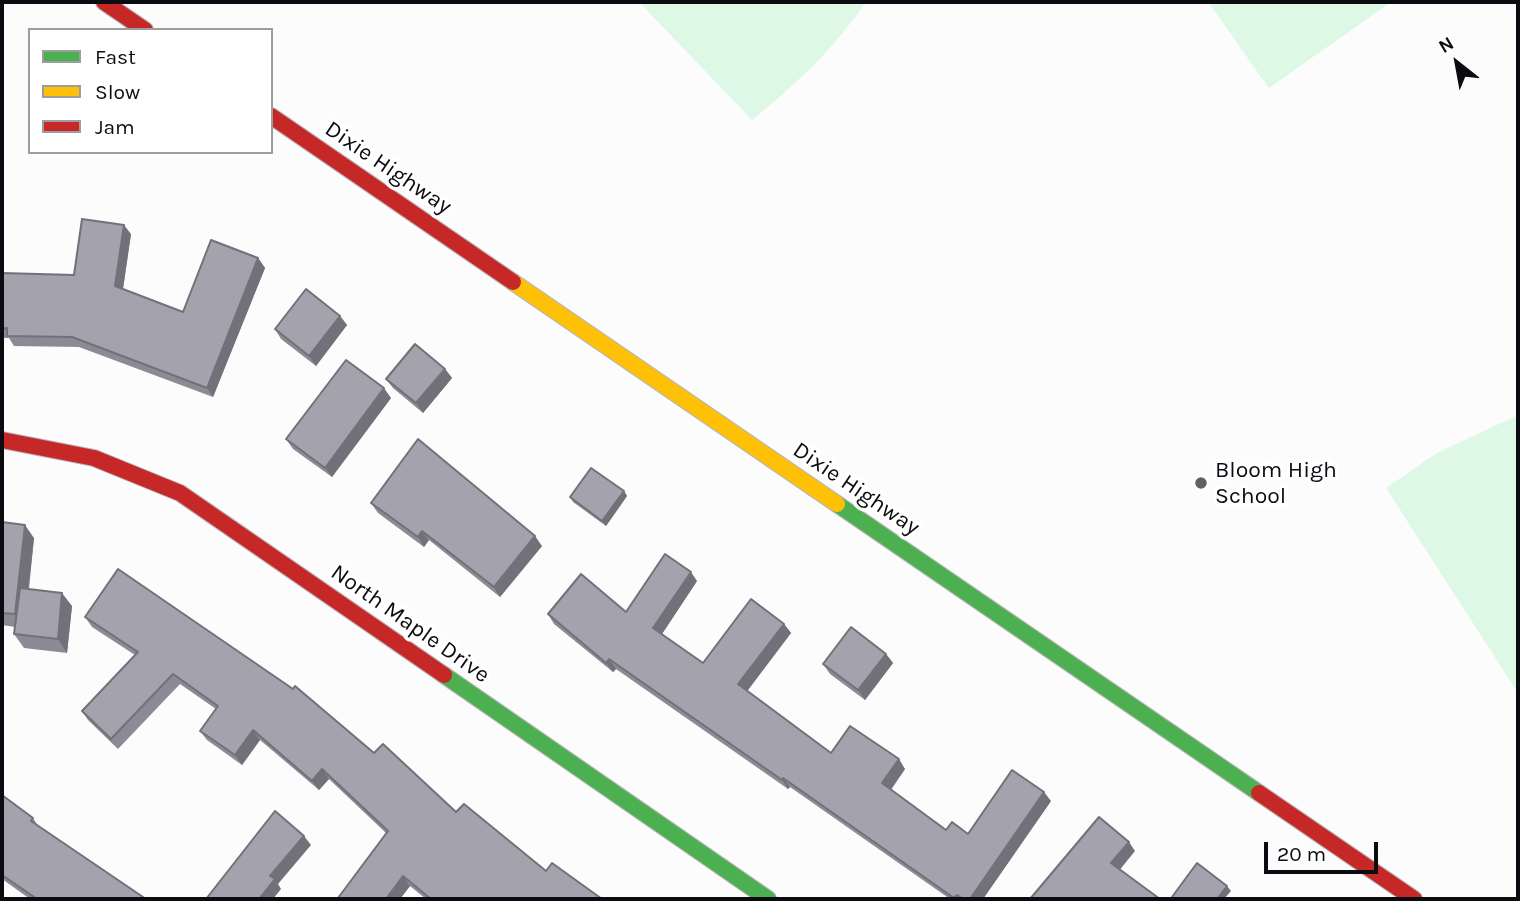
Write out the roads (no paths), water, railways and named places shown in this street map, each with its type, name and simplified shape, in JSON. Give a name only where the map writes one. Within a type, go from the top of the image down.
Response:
[{"type":"main road","points":[[104,2],[142,28]]},
{"type":"main road","name":"Dixie Highway","points":[[273,117],[1414,899]]},
{"type":"main road","name":"North Maple Drive","points":[[2,440],[94,457],[180,493],[768,899]]},
{"type":"place","name":"Bloom High School","points":[[1201,483]]}]
